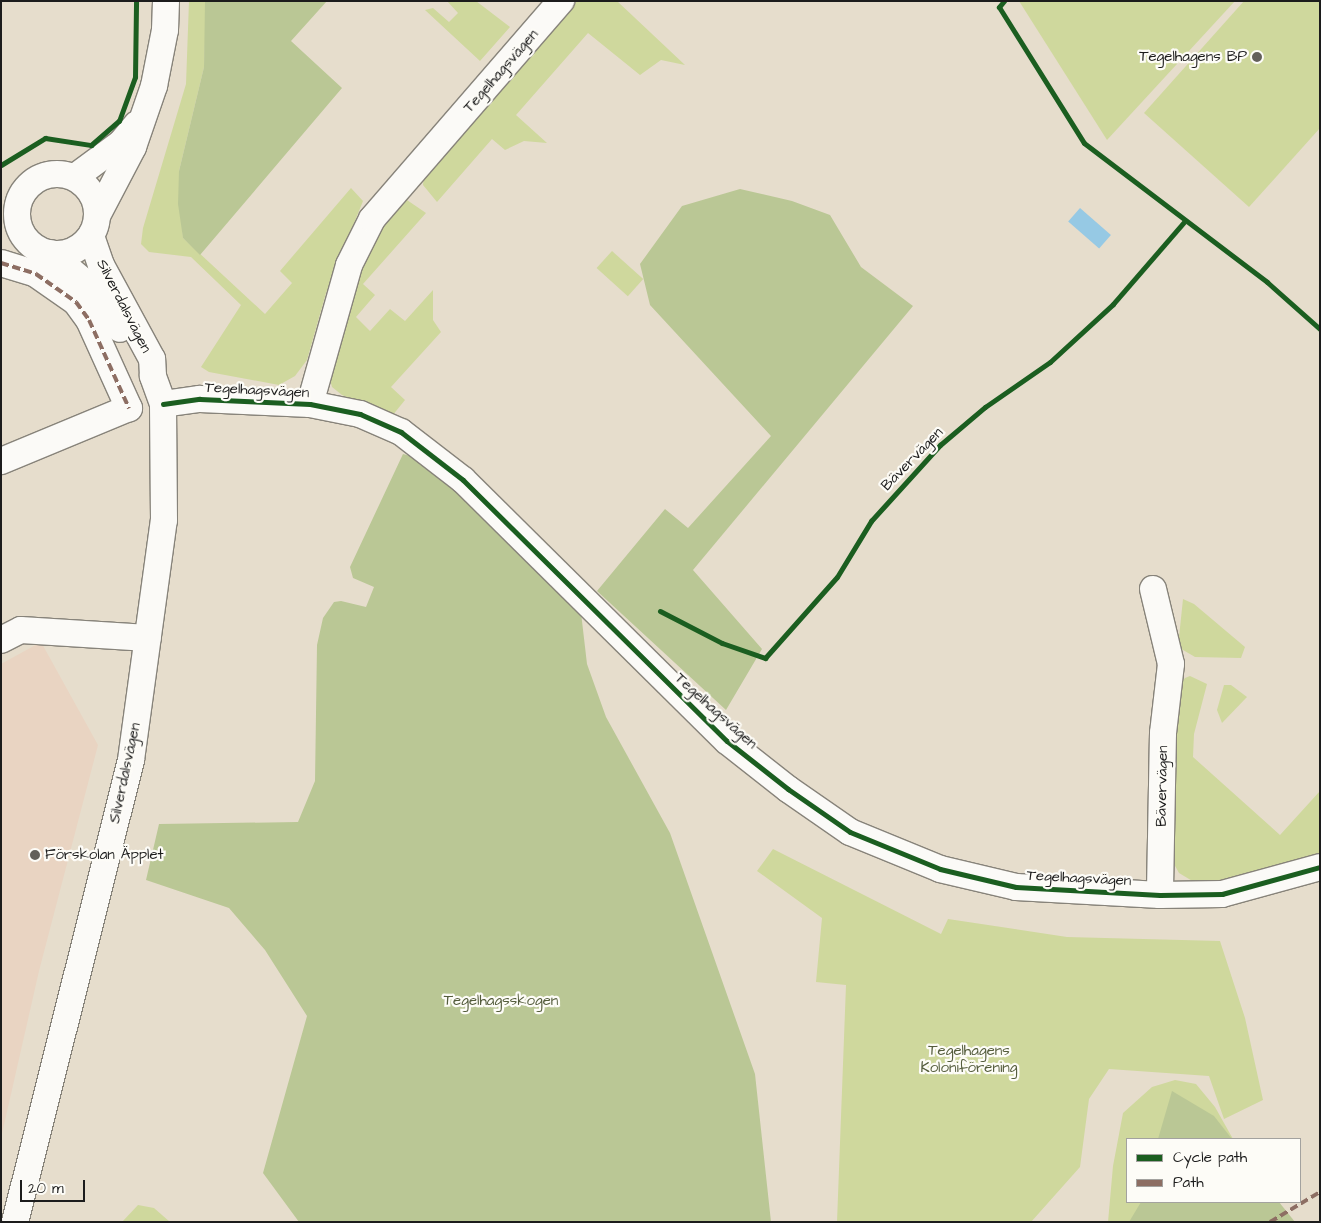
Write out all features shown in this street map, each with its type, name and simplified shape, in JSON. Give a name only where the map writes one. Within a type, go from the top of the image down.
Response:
[{"type":"street","points":[[1,241],[63,254],[81,247],[95,225],[134,147],[140,121],[154,86],[165,30],[166,1]]},
{"type":"street","name":"Tegelhagsvägen","points":[[310,404],[349,265],[372,219],[561,1]]},
{"type":"street","points":[[76,177],[120,143],[140,121]]},
{"type":"street","points":[[40,249],[18,225],[10,205],[25,188],[38,178],[62,173],[76,177],[89,188],[95,225]]},
{"type":"street","name":"Silverdalsvägen","points":[[14,1222],[131,760],[164,520],[163,404],[152,376],[152,360],[101,265],[95,225]]},
{"type":"street","name":"Silverdalsvägen","points":[[40,249],[70,268],[111,312],[136,360],[152,376]]},
{"type":"street","points":[[1,263],[36,274],[76,302],[89,320],[129,408],[1,461]]},
{"type":"street","name":"Tegelhagsvägen","points":[[163,404],[200,399],[310,404],[360,414],[401,432],[463,480],[727,741],[788,789],[850,832],[940,869],[1016,888],[1160,895],[1222,894],[1320,867]]},
{"type":"street","name":"Bävervägen","points":[[1153,589],[1171,664],[1164,733],[1160,895]]},
{"type":"street","points":[[1,640],[21,630],[148,638]]},
{"type":"shaded area","name":"Förskolan Äpplet","points":[[41,642],[98,745],[39,971],[1,1138],[1,664]]},
{"type":"green space","points":[[189,1],[205,1],[206,17],[204,67],[179,171],[183,238],[265,314],[292,283],[280,271],[351,188],[363,201],[326,293],[307,360],[295,376],[279,385],[209,372],[201,367],[241,305],[191,257],[149,252],[141,244],[143,228],[186,84]]},
{"type":"green space","points":[[205,1],[327,1],[291,41],[342,88],[200,255],[183,238],[178,204],[179,171],[204,67]]},
{"type":"green space","points":[[447,1],[476,1],[510,27],[480,61],[425,10],[433,8],[449,22],[458,13]]},
{"type":"green space","points":[[577,1],[617,1],[685,65],[661,60],[640,75],[588,33],[516,115],[547,143],[524,141],[505,150],[492,139],[437,202],[423,185],[424,174]]},
{"type":"green space","points":[[1019,1],[1235,1],[1107,140]]},
{"type":"green space","name":"Tegelhagens BP","points":[[1244,1],[1320,1],[1320,128],[1249,207],[1144,113]]},
{"type":"green space","points":[[740,189],[792,201],[830,215],[861,267],[913,306],[693,570],[762,649],[726,710],[597,591],[665,509],[688,528],[771,436],[650,305],[640,264],[682,206]]},
{"type":"green space","points":[[404,198],[426,213],[363,284],[375,295],[356,317],[370,331],[390,309],[405,321],[433,290],[433,320],[441,332],[391,387],[405,400],[392,416],[342,395],[332,387],[329,376],[353,283],[391,208]]},
{"type":"green space","points":[[612,251],[643,279],[628,296],[597,268]]},
{"type":"green space","name":"Tegelhagsskogen","points":[[403,454],[418,458],[469,498],[580,604],[587,664],[606,717],[670,833],[755,1074],[771,1222],[299,1222],[263,1173],[307,1016],[265,950],[229,908],[146,880],[159,824],[298,822],[315,781],[317,645],[323,618],[334,602],[341,601],[366,607],[374,587],[353,578],[350,567]]},
{"type":"green space","points":[[1183,599],[1194,604],[1245,647],[1241,658],[1195,657],[1178,647]]},
{"type":"green space","points":[[1190,676],[1207,684],[1194,734],[1193,757],[1280,835],[1320,791],[1320,854],[1209,883],[1194,882],[1179,873],[1174,864],[1177,689],[1185,678]]},
{"type":"green space","points":[[1224,685],[1231,685],[1247,697],[1222,723],[1217,710]]},
{"type":"green space","name":"Tegelhagens Koloniförening","points":[[773,849],[941,934],[948,919],[1067,937],[1220,941],[1245,1018],[1263,1100],[1224,1119],[1209,1076],[1109,1069],[1089,1099],[1080,1167],[1031,1222],[837,1222],[846,985],[816,982],[822,918],[757,871]]},
{"type":"green space","points":[[1175,1080],[1196,1084],[1215,1107],[1232,1138],[1126,1138],[1126,1203],[1267,1203],[1277,1222],[1108,1222],[1113,1166],[1123,1113],[1152,1087]]},
{"type":"green space","points":[[1172,1091],[1214,1116],[1231,1138],[1158,1138]]},
{"type":"green space","points":[[1140,1203],[1280,1203],[1295,1222],[1129,1222]]},
{"type":"green space","points":[[138,1205],[154,1208],[170,1222],[122,1222]]},
{"type":"water","points":[[1080,208],[1111,235],[1099,248],[1068,222]]},
{"type":"marked path","points":[[1,263],[36,274],[76,302],[89,320],[129,408]]},
{"type":"marked path","points":[[1270,1222],[1320,1192]]},
{"type":"cycle path","points":[[1,165],[45,138],[91,145],[119,121],[135,77],[136,1]]},
{"type":"cycle path","points":[[1004,1],[999,7],[1084,143],[1267,282],[1320,329]]},
{"type":"cycle path","points":[[660,611],[722,643],[765,658],[837,577],[871,521],[940,445],[985,407],[1050,362],[1113,304],[1184,222]]},
{"type":"cycle path","points":[[163,404],[200,399],[310,404],[360,414],[401,432],[463,480],[727,741],[788,789],[850,832],[940,869],[1016,887],[1160,895],[1222,894],[1320,867]]},
{"type":"place","name":"Tegelhagens BP","points":[[1257,57]]},
{"type":"place","name":"Förskolan Äpplet","points":[[35,855]]}]
